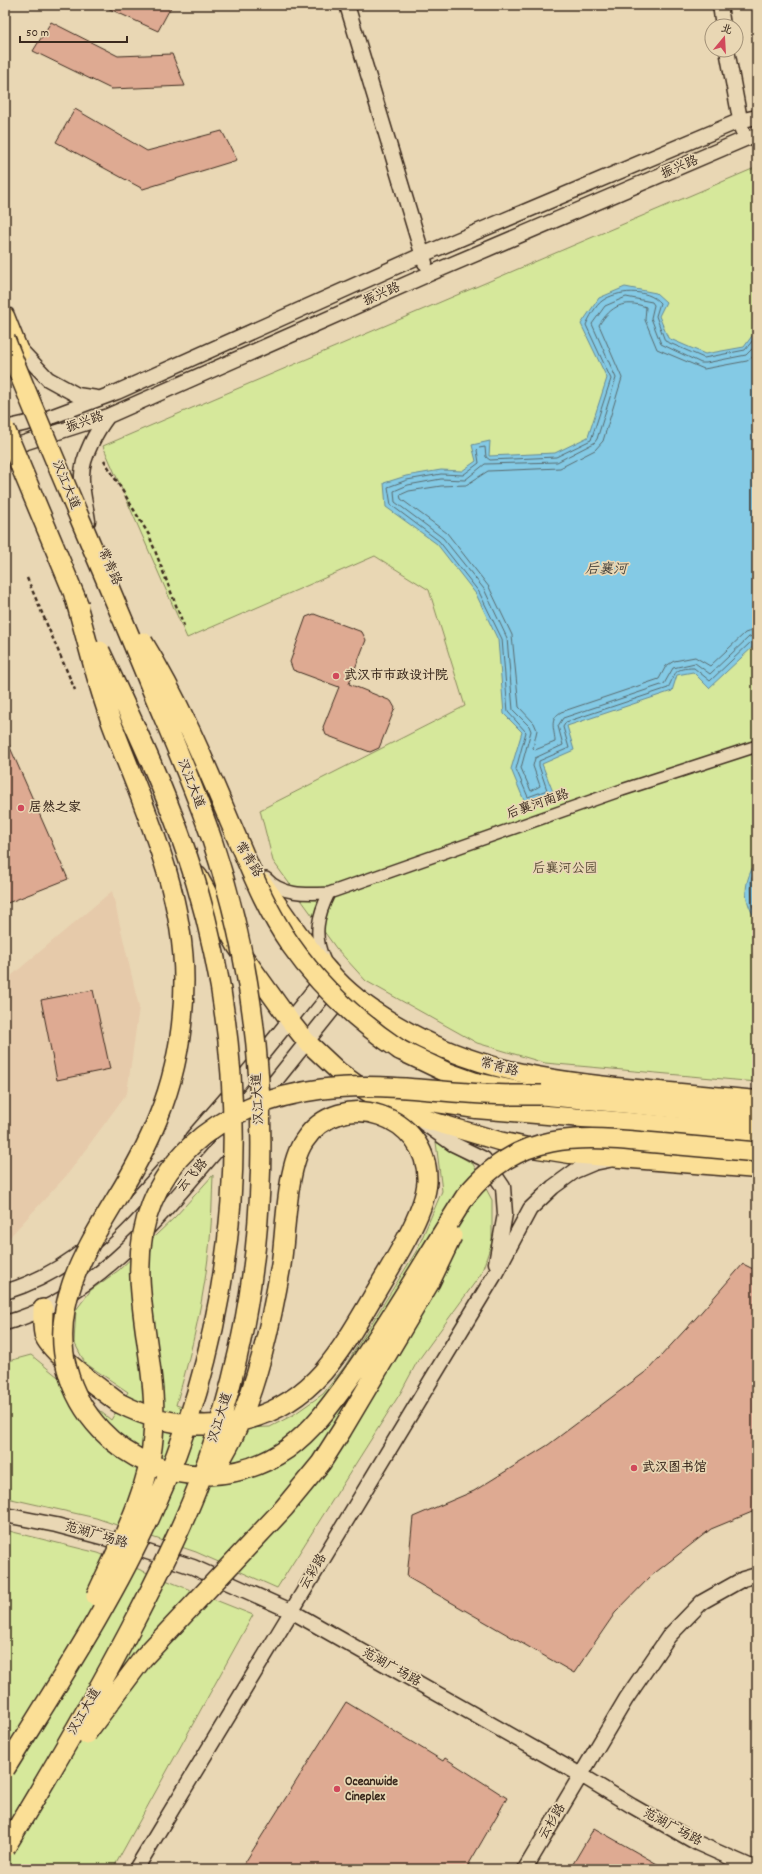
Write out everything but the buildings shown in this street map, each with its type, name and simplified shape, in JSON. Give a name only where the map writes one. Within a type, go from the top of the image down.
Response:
[{"type":"highway","name":"汉江大道","points":[[5,1848],[92,1702],[162,1569],[181,1529],[197,1488],[219,1426],[236,1362],[245,1319],[253,1268],[260,1188],[260,1092],[253,1019],[245,969],[225,883],[197,800],[113,593],[64,483],[10,342]]},
{"type":"highway","name":"汉江大道","points":[[5,428],[74,595],[125,705],[182,840],[207,924],[224,1011],[231,1070],[234,1143],[230,1216],[223,1280],[207,1356],[183,1437],[159,1497],[132,1554],[100,1614],[5,1769]]},
{"type":"highway","points":[[113,593],[157,665],[193,736],[268,906],[289,943],[318,981],[362,1023],[400,1050],[417,1059],[446,1072],[474,1082],[542,1095]]},
{"type":"highway","points":[[74,595],[111,720],[137,786],[171,888],[180,928],[184,977],[182,1021],[178,1051],[158,1118],[136,1166],[90,1242],[77,1268],[67,1295],[62,1328],[62,1345],[69,1377],[83,1407],[93,1421],[116,1444],[131,1455],[164,1469],[199,1475],[217,1475],[234,1472],[268,1460],[297,1441],[340,1392],[378,1336],[465,1197],[486,1173],[512,1155],[543,1143],[577,1138],[634,1141],[757,1152]]},
{"type":"highway","points":[[47,1701],[122,1540],[150,1463],[154,1434],[154,1392],[141,1293],[140,1261],[142,1238],[150,1209],[162,1183],[174,1165],[195,1141],[208,1130],[228,1118],[271,1100],[307,1091],[370,1087],[484,1094],[542,1095],[757,1116]]},
{"type":"highway","points":[[43,1309],[44,1336],[54,1350],[98,1387],[120,1403],[137,1412],[169,1422],[186,1425],[220,1425],[237,1422],[242,1421],[268,1412],[284,1404],[311,1384],[333,1360],[392,1266],[421,1205],[427,1182],[426,1170],[419,1148],[413,1138],[405,1129],[390,1119],[373,1113],[361,1112],[339,1115],[328,1119],[310,1133],[303,1142],[294,1163],[272,1317],[261,1359],[245,1409],[242,1415],[240,1421],[237,1427],[232,1439],[181,1529]]},
{"type":"highway","points":[[19,1825],[62,1769],[103,1710],[144,1658],[284,1508],[320,1463],[342,1430],[430,1282],[452,1236],[465,1197]]},
{"type":"main road","name":"常青路","points":[[5,316],[10,342],[199,770],[231,834],[281,909],[329,972],[348,990],[385,1018],[413,1035],[454,1054],[499,1069],[582,1084],[757,1100]]},
{"type":"main road","points":[[5,448],[60,579],[205,890],[237,947],[306,1041],[338,1071],[363,1089],[414,1116],[532,1148],[570,1154],[757,1169]]},
{"type":"main road","points":[[363,1089],[395,1097],[476,1109],[757,1132]]},
{"type":"street","points":[[347,5],[429,274]]},
{"type":"street","points":[[720,5],[722,18]]},
{"type":"street","points":[[728,58],[739,121],[751,138]]},
{"type":"street","name":"振兴路","points":[[5,448],[117,392],[422,255],[739,121],[757,117]]},
{"type":"street","name":"振兴路","points":[[5,428],[48,427],[108,416],[429,274],[751,138]]},
{"type":"street","name":"振兴路","points":[[10,342],[48,379],[77,395],[94,398],[117,392]]},
{"type":"street","points":[[88,521],[82,474],[87,453],[100,427],[108,416]]},
{"type":"street","name":"后襄河南路","points":[[231,834],[253,864],[272,885],[289,892],[307,894],[329,893],[615,793],[757,746]]},
{"type":"street","points":[[329,893],[320,909],[317,931],[322,954],[329,972]]},
{"type":"street","name":"云飞路","points":[[5,1292],[43,1277],[75,1259],[100,1239],[231,1094],[329,972]]},
{"type":"street","name":"云飞路","points":[[5,1323],[43,1309],[79,1288],[116,1259],[152,1225],[250,1112],[348,990]]},
{"type":"street","points":[[414,1116],[453,1144],[484,1159],[503,1187],[506,1214],[494,1276]]},
{"type":"street","name":"云彩路","points":[[136,1869],[494,1276],[530,1209],[553,1187],[575,1172],[594,1163],[623,1158]]},
{"type":"street","name":"范湖广场路","points":[[5,1515],[56,1525],[105,1538],[192,1566],[291,1611],[581,1775],[632,1806],[697,1842],[756,1869]]},
{"type":"street","name":"云杉路","points":[[526,1869],[626,1699],[669,1636],[702,1602],[743,1579],[757,1575]]},
{"type":"path","points":[[104,460],[148,535],[184,626]]},
{"type":"path","points":[[27,578],[75,690]]},
{"type":"shaded area","points":[[112,891],[139,1007],[127,1093],[67,1175],[5,1242],[5,981]]},
{"type":"green space","name":"后襄河公园","points":[[757,167],[757,1082],[545,1063],[477,1043],[366,981],[336,948],[273,861],[260,810],[465,706],[429,590],[375,556],[187,638],[103,446]]},
{"type":"green space","points":[[436,1142],[473,1164],[492,1200],[492,1242],[481,1274],[417,1362],[401,1392],[277,1588],[196,1552],[96,1518],[7,1498],[5,1505],[5,1362],[31,1355],[111,1420],[128,1392],[85,1363],[74,1342],[76,1310],[91,1290],[119,1270],[175,1217],[213,1175],[211,1231],[205,1281],[192,1344],[176,1405],[246,1428],[270,1427],[293,1415],[323,1394],[345,1366],[417,1250],[442,1191]]},
{"type":"green space","points":[[5,1530],[98,1553],[253,1615],[113,1869],[5,1869]]},
{"type":"water","name":"后襄河","points":[[625,287],[656,293],[666,302],[659,316],[668,338],[705,354],[744,347],[757,329],[757,643],[709,688],[693,672],[677,675],[672,691],[567,726],[574,750],[542,764],[553,792],[525,803],[511,769],[522,732],[504,714],[498,640],[476,594],[437,544],[386,507],[384,483],[406,476],[441,470],[462,471],[476,461],[472,445],[490,441],[489,456],[555,453],[588,437],[607,378],[581,324],[599,298]]},
{"type":"water","points":[[755,863],[757,863],[756,920],[749,905],[746,892],[748,878]]},
{"type":"place","name":"武汉市市政设计院","points":[[336,676]]},
{"type":"place","name":"居然之家","points":[[21,808]]},
{"type":"place","name":"武汉图书馆","points":[[634,1468]]},
{"type":"place","name":"Oceanwide Cineplex","points":[[337,1789]]}]
